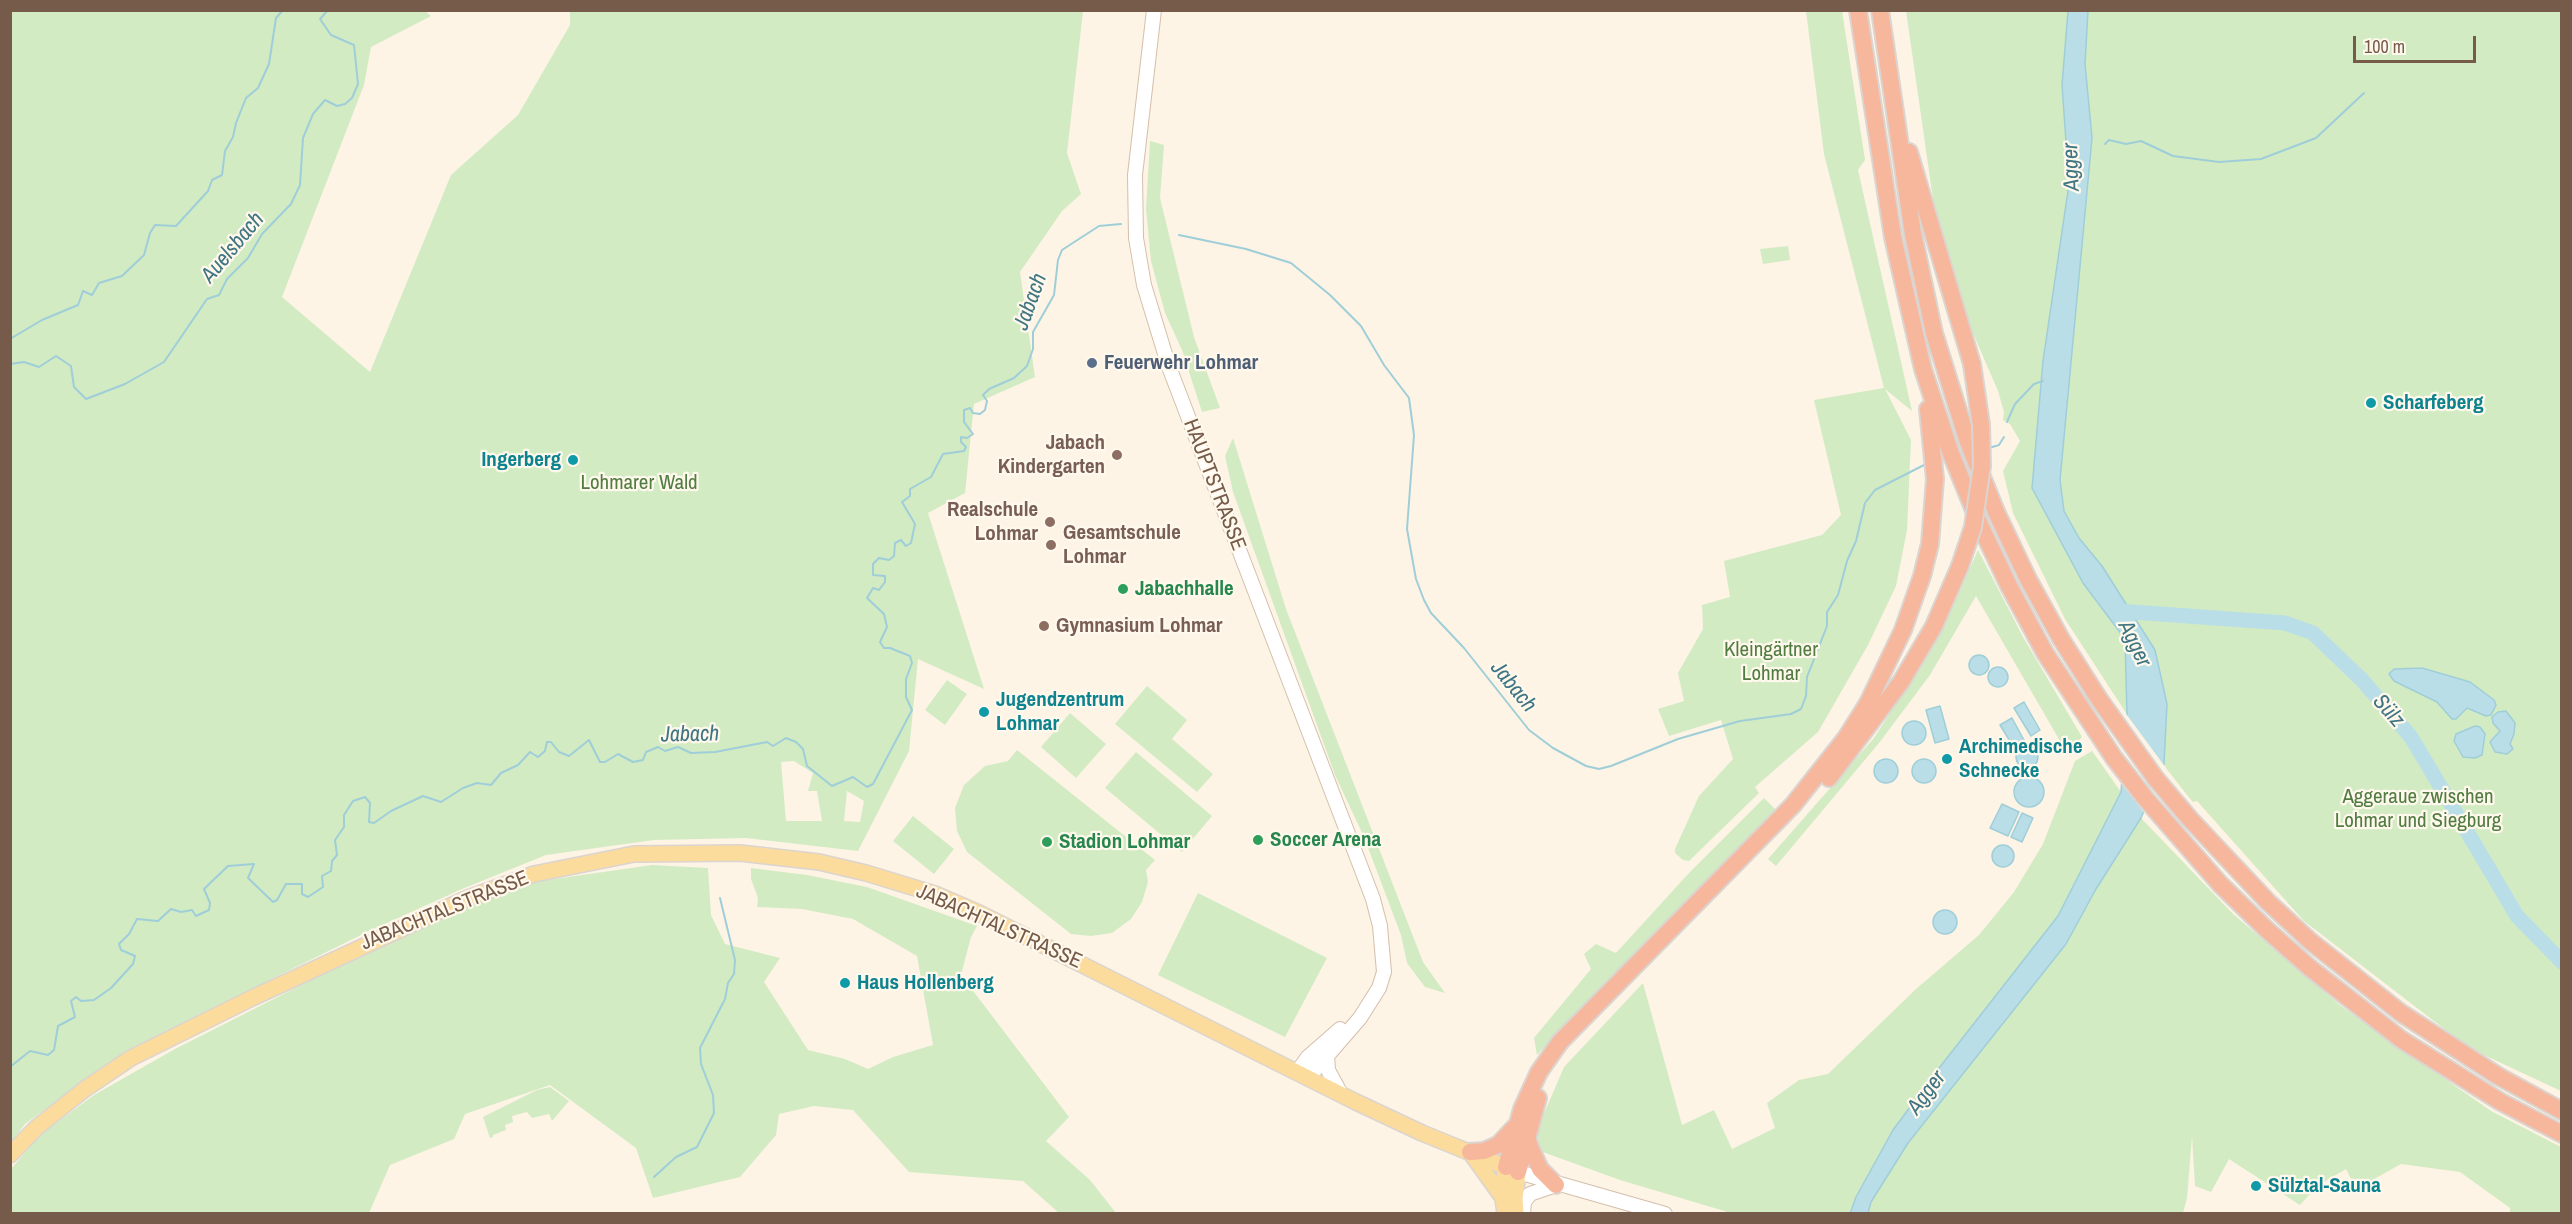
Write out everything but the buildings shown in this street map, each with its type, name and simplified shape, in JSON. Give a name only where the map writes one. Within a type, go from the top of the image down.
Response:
[{"type":"highway","points":[[1858,10],[1893,237],[1923,369],[1950,451],[1980,525],[2008,586],[2045,653],[2114,758],[2181,840],[2266,929],[2355,1005],[2451,1072],[2562,1134]]},
{"type":"highway","points":[[1880,10],[1904,181],[1934,333],[1954,399],[1997,514],[2061,639],[2132,747],[2190,819],[2268,902],[2355,978],[2449,1046],[2562,1111]]},
{"type":"highway","points":[[1512,1170],[1522,1129],[1542,1086],[1568,1047],[1849,754],[1901,682],[1934,626],[1960,566],[1977,506],[1982,466],[1980,415],[1972,364],[1894,102]]},
{"type":"highway","points":[[1796,808],[1868,703],[1903,630],[1922,576],[1930,544],[1935,479],[1923,369]]},
{"type":"highway","points":[[1470,1152],[1484,1150],[1498,1144],[1509,1135],[1522,1129]]},
{"type":"highway","points":[[1522,1129],[1540,1169],[1556,1185]]},
{"type":"main road","name":"HAUPTSTRASSE","points":[[1154,10],[1135,175],[1136,238],[1144,285],[1169,367],[1373,899],[1380,926],[1384,972],[1368,1007],[1327,1055]]},
{"type":"main road","name":"JABACHTALSTRASSE","points":[[10,1155],[36,1128],[85,1089],[131,1058],[262,993],[468,898],[534,874],[634,854],[740,853],[807,860],[866,873],[935,894],[1010,928],[1341,1094],[1512,1170]]},
{"type":"main road","points":[[1302,1075],[1308,1056],[1344,1024],[1367,991],[1382,944]]},
{"type":"main road","points":[[1302,1075],[1327,1055]]},
{"type":"main road","points":[[1327,1055],[1328,1070],[1341,1094]]},
{"type":"main road","points":[[1470,1152],[1504,1206]]},
{"type":"main road","points":[[1504,1206],[1512,1170]]},
{"type":"main road","points":[[1512,1170],[1556,1185],[1665,1214]]},
{"type":"main road","points":[[1512,1170],[1516,1214]]},
{"type":"main road","points":[[1523,1214],[1524,1202],[1530,1194],[1556,1185]]},
{"type":"green space","name":"Lohmarer Wald","points":[[11,11],[425,11],[431,16],[371,47],[364,85],[282,297],[370,372],[451,175],[518,115],[570,25],[570,11],[1083,11],[1067,153],[1081,194],[1062,211],[1020,272],[1035,377],[974,404],[965,493],[928,513],[984,689],[918,659],[909,751],[858,851],[746,838],[654,840],[546,855],[462,889],[367,932],[128,1050],[25,1124],[11,1143]],"holes":[[[794,761],[813,773],[808,791],[817,791],[822,821],[786,821],[781,762]],[[847,791],[864,801],[860,822],[844,821]]]},
{"type":"green space","name":"Kleingärtner Lohmar","points":[[1806,11],[1842,11],[1865,160],[1858,170],[1912,411],[1885,389],[1911,440],[1907,530],[1896,586],[1868,645],[1818,732],[1755,787],[1759,793],[1689,861],[1683,860],[1675,853],[1675,849],[1699,796],[1733,759],[1721,720],[1669,736],[1658,709],[1684,701],[1678,673],[1703,629],[1702,605],[1730,597],[1724,561],[1822,535],[1841,515],[1814,400],[1884,388],[1824,154]]},
{"type":"green space","name":"Aggeraue zwischen Lohmar und Siegburg","points":[[1906,11],[2561,11],[2561,1091],[2469,1048],[2304,921],[2197,801],[2193,802],[2187,795],[2141,736],[2065,619],[2013,513],[2003,471],[2020,441],[2010,424],[2003,420],[2004,412],[1998,391],[1966,317],[1935,213]]},
{"type":"green space","points":[[1150,141],[1164,145],[1160,198],[1194,337],[1220,408],[1202,412],[1182,350],[1165,313],[1151,261],[1146,209]]},
{"type":"green space","points":[[1788,246],[1790,260],[1763,264],[1760,249]]},
{"type":"green space","points":[[1233,438],[1286,609],[1423,962],[1445,993],[1425,987],[1407,963],[1401,935],[1364,837],[1335,775],[1233,492],[1225,456]]},
{"type":"green space","points":[[1978,550],[2023,637],[2082,737],[2067,753],[1976,596],[1930,675],[1879,743],[1776,866],[1768,859],[1874,738],[1899,699],[1946,622]]},
{"type":"green space","points":[[947,680],[967,694],[945,725],[925,710]]},
{"type":"green space","points":[[1147,686],[1187,720],[1172,739],[1213,774],[1197,792],[1115,724]]},
{"type":"green space","points":[[1070,713],[1106,744],[1076,778],[1041,747]]},
{"type":"green space","name":"Stadion Lohmar","points":[[1017,750],[1155,860],[1146,870],[1148,882],[1142,902],[1131,919],[1112,933],[1091,936],[1071,934],[967,852],[957,831],[955,808],[964,785],[985,766],[1008,761]]},
{"type":"green space","points":[[2092,751],[2121,792],[2087,862],[2058,916],[1893,1130],[1856,1197],[1850,1213],[1731,1213],[1620,1180],[1540,1151],[1537,1130],[1564,1067],[1643,983],[1682,1125],[1714,1110],[1732,1149],[1775,1128],[1767,1103],[1799,1080],[1828,1074],[1916,989],[1979,935],[2014,892],[2043,844],[2075,761]]},
{"type":"green space","points":[[1136,752],[1212,816],[1182,852],[1105,788]]},
{"type":"green space","points":[[1764,798],[1777,811],[1537,1055],[1534,1038],[1591,969],[1584,954],[1596,944],[1616,953],[1689,873]]},
{"type":"green space","points":[[913,816],[954,849],[934,874],[893,841]]},
{"type":"green space","points":[[2141,818],[2233,914],[2341,1006],[2491,1111],[2561,1147],[2561,1213],[2510,1213],[2510,1208],[2460,1172],[2401,1164],[2356,1189],[2346,1169],[2317,1186],[2300,1205],[2229,1159],[2211,1192],[2195,1186],[2192,1136],[2187,1198],[2183,1213],[1868,1214],[1871,1202],[1908,1143],[2066,944],[2096,889]]},
{"type":"green space","points":[[652,865],[708,868],[711,915],[725,944],[780,958],[764,982],[808,1050],[845,1059],[868,1069],[893,1057],[933,1045],[917,956],[853,919],[802,909],[757,907],[758,898],[751,879],[751,868],[807,875],[867,887],[977,926],[971,937],[961,975],[1069,1117],[1046,1141],[1090,1180],[1116,1213],[1059,1213],[1023,1181],[909,1172],[853,1110],[814,1106],[779,1114],[776,1135],[740,1177],[653,1198],[636,1148],[550,1085],[465,1114],[454,1139],[390,1165],[369,1213],[11,1214],[11,1169],[39,1136],[94,1095],[175,1049],[333,969],[472,905],[540,881]]},
{"type":"green space","points":[[1198,893],[1327,958],[1285,1037],[1158,975]]},
{"type":"green space","points":[[550,1087],[569,1101],[552,1121],[549,1114],[532,1118],[527,1112],[512,1116],[513,1122],[505,1125],[506,1130],[490,1138],[483,1117],[537,1090]]},
{"type":"water","name":"Agger","points":[[2068,11],[2088,11],[2085,64],[2092,138],[2060,480],[2064,511],[2079,538],[2102,566],[2155,650],[2167,704],[2164,764],[2141,818],[2096,889],[2066,944],[1908,1143],[1871,1202],[1868,1213],[1850,1214],[1856,1197],[1893,1130],[2058,916],[2121,792],[2127,715],[2125,639],[2083,583],[2032,488],[2043,361],[2069,184],[2062,85]]},
{"type":"water","points":[[1979,655],[1986,658],[1989,665],[1986,672],[1979,675],[1972,672],[1969,665],[1972,658]]},
{"type":"water","points":[[1998,667],[2005,670],[2008,677],[2005,684],[1998,687],[1991,684],[1988,677],[1991,670]]},
{"type":"water","points":[[2422,668],[2470,682],[2494,700],[2496,705],[2491,715],[2486,716],[2467,708],[2456,719],[2452,719],[2437,702],[2394,681],[2389,674],[2394,669]]},
{"type":"water","points":[[2024,702],[2040,730],[2031,736],[2014,708]]},
{"type":"water","points":[[1940,706],[1949,739],[1935,743],[1926,710]]},
{"type":"water","points":[[2506,711],[2515,723],[2510,744],[2513,749],[2507,754],[2495,752],[2490,742],[2500,731],[2493,723],[2492,717],[2498,712]]},
{"type":"water","points":[[2012,718],[2024,740],[2013,746],[2000,725]]},
{"type":"water","points":[[1914,721],[1919,722],[1925,728],[1925,738],[1919,744],[1914,745],[1909,744],[1903,738],[1902,733],[1903,728],[1909,722]]},
{"type":"water","points":[[2475,726],[2480,727],[2485,734],[2482,755],[2475,758],[2463,757],[2454,741],[2456,734]]},
{"type":"water","points":[[2027,746],[2035,749],[2038,757],[2035,765],[2027,768],[2019,765],[2016,757],[2019,749]]},
{"type":"water","points":[[1886,759],[1891,760],[1897,766],[1897,776],[1891,782],[1886,783],[1881,782],[1875,776],[1874,771],[1875,766],[1881,760]]},
{"type":"water","points":[[1924,759],[1929,760],[1935,766],[1935,776],[1929,782],[1924,783],[1919,782],[1913,776],[1912,771],[1913,766],[1919,760]]},
{"type":"water","points":[[2029,777],[2039,782],[2044,792],[2039,802],[2029,807],[2019,802],[2014,792],[2019,782]]},
{"type":"water","points":[[2002,804],[2019,812],[2008,836],[1990,828]]},
{"type":"water","points":[[2022,813],[2033,818],[2022,842],[2011,837]]},
{"type":"water","points":[[2003,845],[2011,848],[2014,856],[2011,864],[2003,867],[1995,864],[1992,856],[1995,848]]},
{"type":"water","points":[[1945,910],[1953,914],[1957,922],[1953,930],[1945,934],[1937,930],[1933,922],[1937,914]]},
{"type":"pier","points":[[2124,711],[2166,768],[2146,815],[2119,781]]},
{"type":"waterway","points":[[10,339],[42,320],[78,305],[83,291],[92,295],[99,283],[122,276],[144,255],[150,233],[155,225],[176,226],[208,191],[212,180],[222,175],[225,151],[233,137],[246,98],[258,88],[269,64],[276,18],[283,10]]},
{"type":"waterway","name":"Auelsbach","points":[[10,364],[24,362],[39,367],[56,356],[71,366],[74,387],[86,399],[125,384],[164,362],[207,299],[219,295],[227,279],[248,258],[262,234],[291,204],[300,185],[303,138],[313,114],[325,100],[337,106],[345,104],[352,98],[358,84],[354,45],[331,35],[320,19],[328,10]]},
{"type":"waterway","points":[[2105,144],[2109,140],[2126,144],[2141,141],[2173,156],[2219,162],[2261,159],[2316,138],[2364,93]]},
{"type":"waterway","name":"Jabach","points":[[10,1067],[30,1051],[48,1055],[54,1050],[58,1026],[75,1017],[71,1001],[76,997],[81,1001],[94,1000],[111,988],[133,964],[135,956],[121,950],[119,944],[129,934],[137,919],[158,921],[171,909],[181,912],[192,910],[196,916],[209,910],[210,903],[204,889],[228,866],[254,864],[248,878],[273,902],[277,900],[286,884],[302,884],[302,894],[308,897],[323,887],[322,876],[331,871],[332,861],[337,855],[335,840],[344,827],[344,815],[353,801],[365,797],[370,803],[369,822],[374,823],[391,811],[423,796],[441,802],[463,788],[477,783],[491,785],[501,773],[518,765],[530,752],[538,757],[545,751],[547,742],[551,742],[559,752],[569,756],[589,740],[600,762],[605,762],[618,754],[633,762],[643,760],[646,752],[658,747],[665,751],[678,747],[691,753],[715,752],[767,742],[773,746],[786,738],[796,742],[803,749],[807,766],[832,786],[853,777],[867,787],[873,784],[912,710],[906,697],[906,679],[912,663],[910,656],[884,648],[880,642],[887,627],[884,614],[867,598],[873,588],[879,590],[885,582],[885,576],[873,575],[873,564],[879,558],[889,560],[894,556],[895,543],[901,540],[906,546],[911,543],[915,524],[902,502],[910,496],[910,489],[931,477],[943,454],[964,451],[966,447],[961,442],[961,437],[967,438],[973,434],[964,422],[964,410],[970,408],[973,413],[980,414],[985,410],[987,401],[983,395],[989,389],[1014,378],[1027,366],[1033,349],[1033,332],[1054,295],[1058,260],[1062,250],[1099,226],[1121,224]]},
{"type":"waterway","name":"Jabach","points":[[1179,235],[1246,249],[1291,263],[1330,295],[1361,326],[1384,365],[1409,398],[1414,435],[1407,529],[1416,579],[1424,600],[1431,613],[1464,648],[1529,730],[1553,748],[1586,766],[1599,769],[1611,766],[1678,739],[1740,721],[1791,714],[1801,709],[1806,696],[1807,677],[1827,626],[1827,612],[1838,595],[1847,561],[1856,541],[1865,503],[1875,490],[1924,465]]},
{"type":"waterway","name":"Jabach","points":[[2007,422],[2015,404],[2034,384],[2043,381]]},
{"type":"waterway","name":"Jabach","points":[[1989,448],[1999,445],[2004,437]]},
{"type":"waterway","name":"Sülz","points":[[2118,611],[2285,623],[2313,633],[2362,680],[2411,737],[2517,916],[2562,962]]},
{"type":"waterway","points":[[654,1177],[676,1157],[697,1147],[714,1113],[713,1095],[701,1064],[700,1048],[725,999],[728,983],[734,974],[735,960],[720,898]]},
{"type":"place","name":"Feuerwehr Lohmar","points":[[1092,363]]},
{"type":"place","name":"Scharfeberg","points":[[2371,403]]},
{"type":"place","name":"Jabach Kindergarten","points":[[1117,455]]},
{"type":"place","name":"Ingerberg","points":[[573,460]]},
{"type":"place","name":"Realschule Lohmar","points":[[1050,522]]},
{"type":"place","name":"Gesamtschule Lohmar","points":[[1051,545]]},
{"type":"place","name":"Jabachhalle","points":[[1123,589]]},
{"type":"place","name":"Gymnasium Lohmar","points":[[1044,626]]},
{"type":"place","name":"Jugendzentrum Lohmar","points":[[984,712]]},
{"type":"place","name":"Archimedische Schnecke","points":[[1947,759]]},
{"type":"place","name":"Soccer Arena","points":[[1258,840]]},
{"type":"place","name":"Stadion Lohmar","points":[[1047,842]]},
{"type":"place","name":"Haus Hollenberg","points":[[845,983]]},
{"type":"place","name":"Sülztal-Sauna","points":[[2256,1186]]}]
